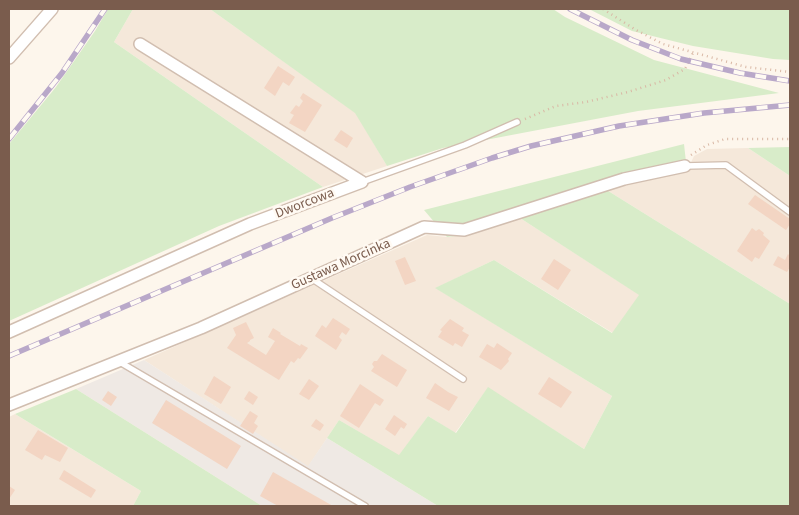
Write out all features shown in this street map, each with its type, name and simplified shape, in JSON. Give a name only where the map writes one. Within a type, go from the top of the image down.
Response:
[{"type":"street","points":[[9,58],[52,9]]},
{"type":"street","name":"Dworcowa","points":[[140,44],[362,182]]},
{"type":"street","name":"Gustawa Morcinka","points":[[9,405],[201,328],[424,228],[464,230],[624,179],[684,166]]},
{"type":"street","name":"Dworcowa","points":[[9,332],[250,224],[362,182]]},
{"type":"lane","points":[[362,182],[464,145],[517,122]]},
{"type":"lane","points":[[684,166],[726,165],[790,212]]},
{"type":"lane","points":[[311,278],[463,379]]},
{"type":"lane","points":[[118,361],[365,506]]},
{"type":"path","points":[[602,9],[663,44],[746,67],[790,72]]},
{"type":"path","points":[[517,122],[556,106],[586,102],[666,80],[685,69],[693,53]]},
{"type":"path","points":[[684,166],[684,162],[692,154],[708,144],[725,139],[790,139]]},
{"type":"shaded area","points":[[133,9],[210,9],[356,113],[387,166],[323,187],[114,42]]},
{"type":"shaded area","points":[[748,148],[790,176],[790,304],[605,189],[687,171],[694,156],[707,149]]},
{"type":"shaded area","points":[[520,218],[640,295],[613,333],[494,260],[436,288],[612,396],[584,449],[488,388],[455,433],[428,416],[399,456],[339,420],[308,467],[144,360],[427,235],[447,237],[466,235]]},
{"type":"shaded area","points":[[144,360],[308,466],[327,438],[438,506],[262,506],[76,389]]},
{"type":"shaded area","points":[[15,414],[141,491],[133,506],[9,506],[9,417]]},
{"type":"green space","points":[[108,9],[133,9],[114,42],[323,187],[219,226],[9,321],[9,144],[56,87]]},
{"type":"green space","points":[[210,9],[553,9],[565,17],[654,60],[779,93],[638,111],[443,148],[387,166],[355,113]]},
{"type":"green space","points":[[589,9],[790,9],[790,60],[693,46],[632,31]]},
{"type":"green space","points":[[684,144],[687,171],[625,183],[605,189],[790,304],[790,506],[438,506],[327,438],[339,420],[399,455],[428,416],[456,433],[488,387],[584,449],[612,396],[435,288],[494,260],[612,333],[639,295],[520,218],[466,235],[447,237],[424,210]]},
{"type":"green space","points":[[790,147],[790,176],[748,148]]},
{"type":"green space","points":[[76,389],[262,506],[133,506],[141,491],[15,414]]},
{"type":"building","points":[[278,66],[295,77],[289,86],[283,82],[275,96],[264,88]]},
{"type":"building","points":[[303,93],[322,105],[305,132],[289,123],[294,115],[290,113],[296,105],[299,107],[303,101],[300,98]]},
{"type":"building","points":[[341,130],[353,138],[347,148],[334,140]]},
{"type":"building","points":[[755,195],[790,219],[790,224],[786,230],[748,204]]},
{"type":"building","points":[[752,228],[756,231],[759,229],[770,241],[759,259],[755,257],[752,262],[737,251]]},
{"type":"building","points":[[788,254],[790,256],[790,267],[787,272],[773,265],[778,256],[785,260]]},
{"type":"building","points":[[405,257],[416,281],[405,285],[395,261]]},
{"type":"building","points":[[554,259],[571,270],[558,290],[541,279]]},
{"type":"building","points":[[333,318],[350,329],[346,335],[342,332],[339,337],[342,340],[336,350],[315,336],[322,325],[326,328]]},
{"type":"building","points":[[450,319],[464,328],[462,331],[469,335],[462,347],[455,343],[453,346],[438,337],[442,331],[440,330]]},
{"type":"building","points":[[246,322],[254,338],[247,343],[266,355],[275,341],[268,337],[273,328],[300,346],[301,344],[308,348],[300,359],[298,358],[294,363],[291,361],[279,380],[227,348],[236,335],[233,328]]},
{"type":"building","points":[[497,343],[512,353],[508,359],[509,361],[501,370],[479,357],[487,344],[494,348]]},
{"type":"building","points":[[382,354],[407,370],[397,387],[371,371],[374,367],[372,364]]},
{"type":"building","points":[[214,376],[231,387],[221,404],[204,394]]},
{"type":"building","points":[[549,377],[572,392],[561,408],[538,394]]},
{"type":"building","points":[[309,379],[319,386],[309,400],[299,394]]},
{"type":"building","points":[[435,383],[458,397],[449,411],[426,398]]},
{"type":"building","points":[[360,384],[384,400],[380,406],[375,403],[359,428],[340,416]]},
{"type":"building","points":[[108,391],[117,397],[111,406],[102,400]]},
{"type":"building","points":[[249,391],[258,397],[253,405],[244,399]]},
{"type":"building","points":[[166,400],[241,446],[227,469],[152,423]]},
{"type":"building","points":[[250,411],[258,416],[254,423],[258,426],[253,434],[240,426]]},
{"type":"building","points":[[394,415],[407,424],[404,429],[401,427],[395,436],[385,429]]},
{"type":"building","points":[[316,419],[324,425],[320,431],[311,426]]},
{"type":"building","points":[[38,430],[68,448],[60,462],[45,455],[42,460],[25,450]]},
{"type":"building","points":[[64,470],[96,490],[91,498],[59,479]]},
{"type":"building","points":[[273,472],[333,506],[278,506],[260,496]]},
{"type":"building","points":[[9,486],[15,490],[9,499]]},
{"type":"railway","points":[[9,139],[62,73],[105,9]]},
{"type":"railway","points":[[570,9],[632,40],[681,59],[740,73],[790,81]]},
{"type":"railway","points":[[9,356],[332,218],[410,187],[492,158],[531,146],[619,126],[704,113],[790,105]]}]
